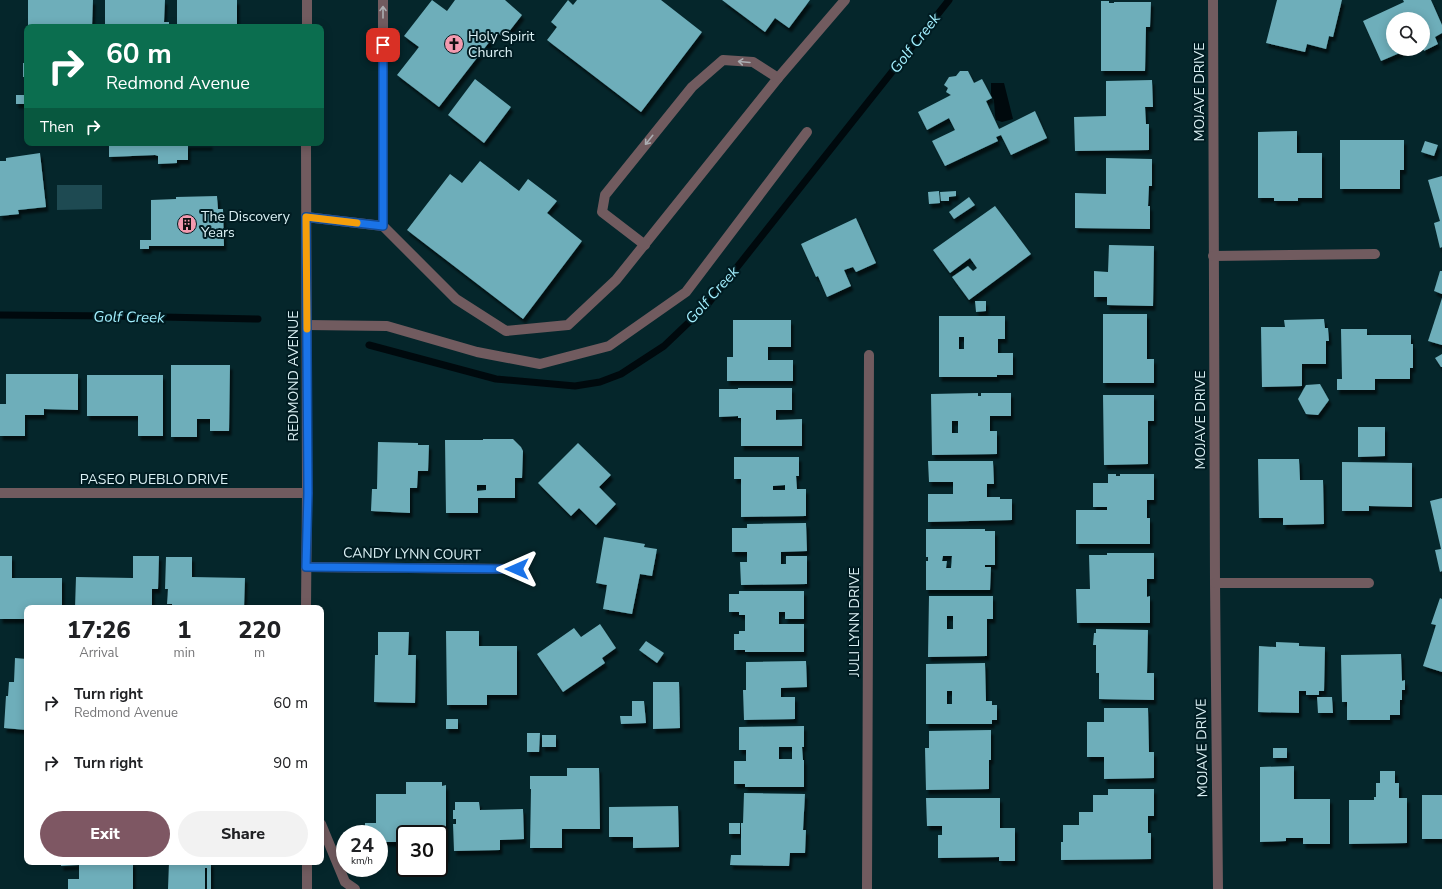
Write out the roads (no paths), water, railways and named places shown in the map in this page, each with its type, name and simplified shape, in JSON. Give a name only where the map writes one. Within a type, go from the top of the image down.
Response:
[{"type":"street","points":[[307,0],[307,24]]},
{"type":"street","points":[[383,0],[383,226]]},
{"type":"street","points":[[306,217],[383,226],[456,299],[506,331],[568,324],[616,280],[778,78],[845,0]]},
{"type":"street","name":"MOJAVE DRIVE","points":[[1213,0],[1213,256],[1218,889]]},
{"type":"street","points":[[645,245],[602,212],[604,195],[692,87],[723,60],[753,62],[778,78]]},
{"type":"street","points":[[307,325],[387,326],[477,352],[540,364],[609,346],[686,292],[807,132]]},
{"type":"street","name":"REDMOND AVENUE","points":[[306,146],[308,493],[306,605]]},
{"type":"street","points":[[1213,256],[1375,254]]},
{"type":"street","name":"JULI LYNN DRIVE","points":[[867,889],[869,355]]},
{"type":"street","name":"PASEO PUEBLO DRIVE","points":[[0,493],[308,493]]},
{"type":"street","name":"CANDY LYNN COURT","points":[[306,567],[517,569]]},
{"type":"street","points":[[1215,583],[1369,583]]},
{"type":"street","points":[[324,831],[345,882],[355,889]]},
{"type":"street","points":[[307,865],[307,889]]},
{"type":"waterway","name":"Golf Creek","points":[[369,345],[496,379],[575,386],[600,382],[621,374],[664,346],[707,305],[949,0]]},
{"type":"waterway","name":"Golf Creek","points":[[0,315],[258,319]]},
{"type":"place","name":"Holy Spirit Church","points":[[454,44]]},
{"type":"place","name":"The Discovery Years","points":[[187,224]]}]
